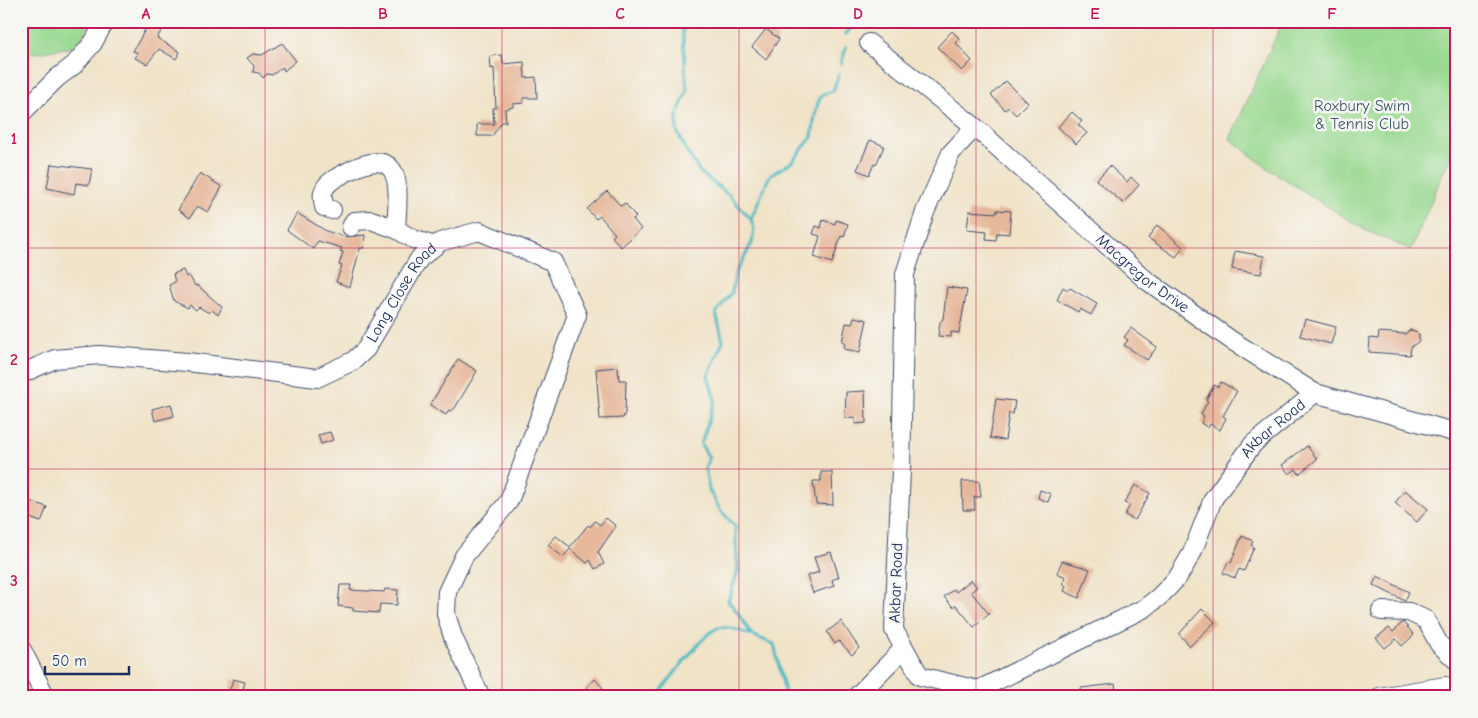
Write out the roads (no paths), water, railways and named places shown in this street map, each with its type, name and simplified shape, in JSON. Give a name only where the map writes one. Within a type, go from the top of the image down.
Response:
[{"type":"street","points":[[21,114],[57,78],[74,65],[93,44],[105,21]]},
{"type":"street","name":"Macgregor Drive","points":[[869,43],[975,127],[1146,280],[1231,340],[1315,393],[1457,433]]},
{"type":"street","name":"Akbar Road","points":[[975,127],[951,153],[926,212],[905,274],[901,471],[894,630],[920,676],[978,690],[1145,608],[1178,577],[1192,553],[1213,499],[1253,444],[1315,393]]},
{"type":"street","points":[[332,210],[324,206],[322,194],[326,186],[367,163],[381,161],[388,165],[396,181],[396,229]]},
{"type":"street","points":[[351,227],[354,221],[372,220],[396,229],[413,239],[435,246]]},
{"type":"street","name":"Long Close Road","points":[[21,374],[55,358],[99,355],[187,362],[317,378],[353,361],[366,349],[417,262],[440,242],[478,231],[553,262],[577,316],[509,501],[464,556],[447,592],[446,614],[452,637],[481,697]]},
{"type":"street","points":[[413,239],[410,249],[417,262]]},
{"type":"street","points":[[1381,611],[1409,612],[1426,620],[1439,644],[1457,661]]},
{"type":"street","points":[[21,648],[46,697]]},
{"type":"street","points":[[856,697],[904,648]]},
{"type":"street","points":[[1379,697],[1444,686],[1457,688]]},
{"type":"waterway","points":[[682,21],[687,91],[677,115],[677,131],[700,172],[729,195],[751,219],[754,229],[752,243],[735,274],[732,292],[716,313],[723,341],[708,376],[715,400],[701,444],[709,458],[705,468],[709,490],[721,511],[735,526],[738,571],[728,601],[752,635]]},
{"type":"waterway","points":[[846,34],[856,21]]},
{"type":"waterway","points":[[841,64],[846,47]]},
{"type":"waterway","points":[[751,219],[770,175],[792,162],[812,137],[819,99],[823,94],[833,91],[839,74]]},
{"type":"waterway","points":[[657,697],[704,638],[718,628],[738,630],[774,644],[786,697]]},
{"type":"park label","name":"Roxbury Swim & Tennis Club","points":[[1362,115]]}]
